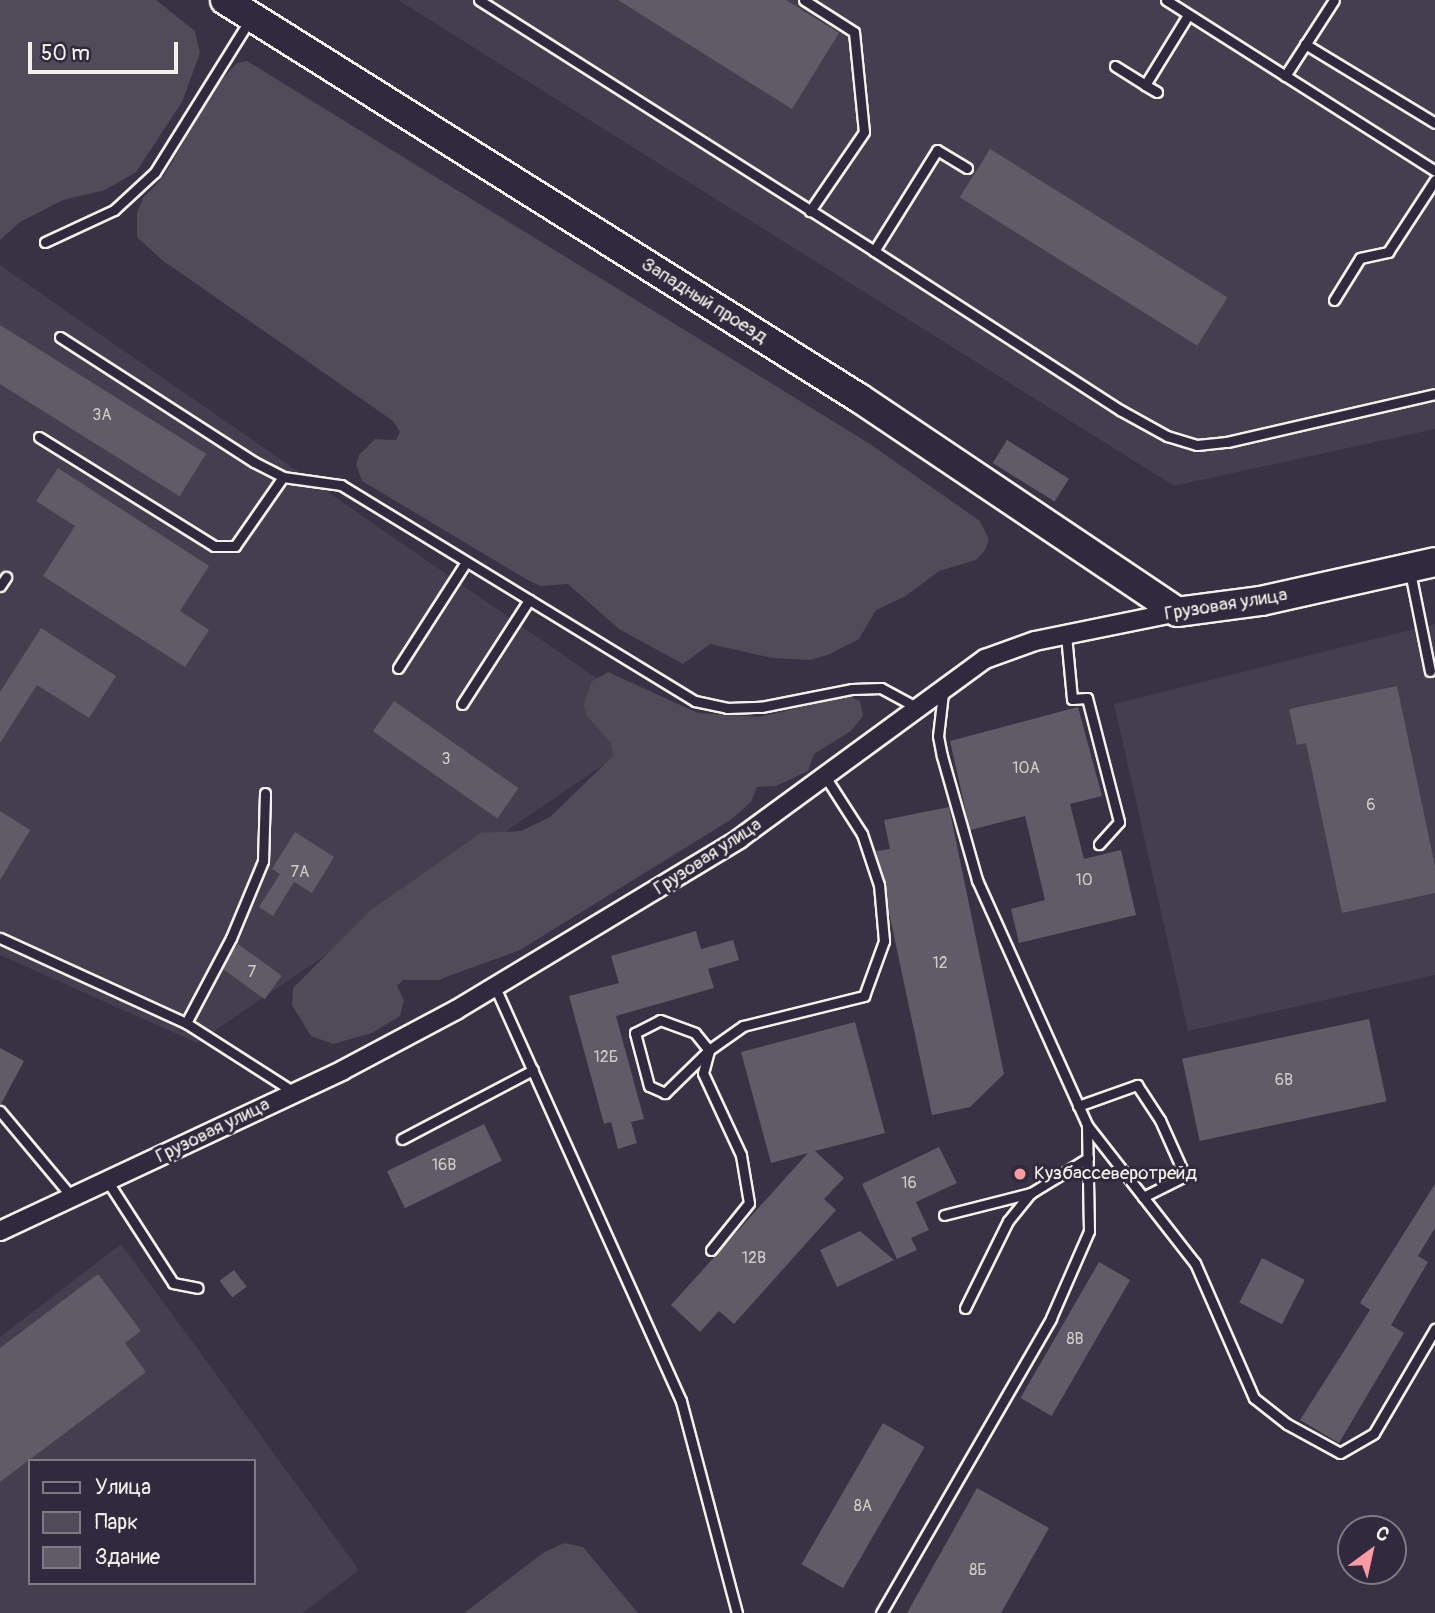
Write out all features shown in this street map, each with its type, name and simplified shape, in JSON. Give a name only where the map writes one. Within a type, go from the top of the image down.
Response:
[{"type":"main road","name":"Западный проезд","points":[[225,0],[859,398],[1177,611]]},
{"type":"main road","name":"Грузовая улица","points":[[1177,611],[1230,607],[1422,564]]},
{"type":"street","name":"Грузовая улица","points":[[0,1231],[412,1036],[636,904],[826,778],[943,687],[1001,652],[1177,611]]},
{"type":"lane","points":[[479,0],[1120,410],[1167,436],[1197,445],[1227,442],[1435,394]]},
{"type":"lane","points":[[804,0],[854,32],[864,132],[810,211]]},
{"type":"lane","points":[[1166,0],[1435,172]]},
{"type":"lane","points":[[1285,76],[1334,0]]},
{"type":"lane","points":[[1145,85],[1188,15]]},
{"type":"lane","points":[[45,243],[114,210],[155,172],[251,16]]},
{"type":"lane","points":[[1305,44],[1435,123]]},
{"type":"lane","points":[[1115,66],[1157,92]]},
{"type":"lane","points":[[874,251],[937,150],[967,168]]},
{"type":"lane","points":[[1334,300],[1360,258],[1388,252],[1435,180]]},
{"type":"lane","points":[[60,337],[283,477],[341,485],[695,701],[727,708],[761,707],[852,689],[881,688],[918,708]]},
{"type":"lane","points":[[39,437],[214,546],[235,546],[254,525],[283,477]]},
{"type":"lane","points":[[398,668],[466,562]]},
{"type":"lane","points":[[1422,564],[1430,671]]},
{"type":"lane","points":[[0,586],[6,577]]},
{"type":"lane","points":[[462,704],[529,600]]},
{"type":"lane","points":[[1066,635],[1072,699],[1087,698],[1119,822],[1099,844]]},
{"type":"lane","points":[[943,687],[938,736],[977,880],[1087,1125],[1195,1263],[1254,1398],[1340,1453],[1374,1433],[1435,1329]]},
{"type":"lane","points":[[709,1051],[695,1033],[660,1020],[635,1032],[649,1086],[665,1093],[709,1051],[743,1026],[864,996],[884,941],[879,885],[862,834],[826,778]]},
{"type":"lane","points":[[186,1023],[231,938],[263,861],[265,793]]},
{"type":"lane","points":[[0,938],[186,1023],[293,1092]]},
{"type":"lane","points":[[495,987],[681,1401],[737,1613]]},
{"type":"lane","points":[[709,1051],[703,1073],[741,1155],[749,1203],[711,1250]]},
{"type":"lane","points":[[402,1139],[533,1070]]},
{"type":"lane","points":[[1078,1106],[1137,1086],[1160,1120],[1185,1176],[1143,1197]]},
{"type":"lane","points":[[0,1111],[71,1196]]},
{"type":"lane","points":[[881,1613],[1051,1318],[1089,1231],[1087,1125]]},
{"type":"lane","points":[[944,1215],[1031,1193],[1088,1158]]},
{"type":"lane","points":[[108,1182],[173,1283],[198,1288]]},
{"type":"lane","points":[[965,1308],[1008,1221],[1031,1193]]},
{"type":"shaded area","points":[[398,0],[1435,0],[1435,429],[1174,486]]},
{"type":"shaded area","points":[[0,265],[663,724],[197,1043],[0,955]]},
{"type":"shaded area","points":[[1435,624],[1435,975],[1188,1031],[1114,704]]},
{"type":"shaded area","points":[[121,1244],[359,1570],[303,1613],[0,1613],[0,1337]]},
{"type":"green space","points":[[0,0],[156,0],[195,31],[200,53],[182,102],[136,172],[105,190],[63,200],[20,222],[0,240]]},
{"type":"green space","points":[[247,61],[870,444],[980,521],[989,540],[985,550],[976,560],[939,571],[906,596],[876,610],[859,639],[830,654],[811,660],[772,658],[710,644],[683,664],[619,629],[568,584],[540,586],[526,579],[362,481],[356,465],[359,455],[375,439],[396,440],[400,432],[393,421],[162,260],[137,237],[137,213],[143,198],[163,177],[218,84],[237,63]]},
{"type":"green space","points":[[608,672],[698,713],[759,717],[849,696],[860,701],[863,716],[851,731],[814,754],[808,771],[776,786],[757,787],[751,802],[732,819],[520,950],[438,980],[403,980],[397,986],[404,1000],[400,1016],[372,1033],[333,1044],[311,1036],[292,1005],[293,988],[371,910],[481,833],[521,831],[550,817],[613,756],[611,743],[586,715],[584,705],[591,682]]},
{"type":"green space","points":[[564,1543],[583,1547],[638,1613],[464,1613],[543,1553]]},
{"type":"building","points":[[618,0],[786,0],[839,33],[792,109]]},
{"type":"building","points":[[990,149],[1227,297],[1197,346],[960,197]]},
{"type":"building","points":[[0,325],[206,454],[180,496],[0,384]]},
{"type":"building","points":[[1007,440],[1069,479],[1055,502],[993,463]]},
{"type":"building","points":[[58,468],[209,566],[180,611],[209,630],[185,667],[43,576],[75,526],[36,501]]},
{"type":"building","points":[[41,628],[116,676],[89,718],[37,685],[0,743],[0,692]]},
{"type":"building","points":[[1397,686],[1435,866],[1435,893],[1342,913],[1306,743],[1297,745],[1289,709]]},
{"type":"building","points":[[394,701],[519,788],[497,818],[373,731]]},
{"type":"building","points":[[1078,707],[1102,796],[1070,804],[1084,859],[1121,850],[1136,915],[1019,943],[1011,909],[1045,900],[1025,816],[970,830],[950,741]]},
{"type":"building","points":[[949,807],[1004,1074],[970,1107],[932,1115],[876,851],[890,849],[884,820]]},
{"type":"building","points":[[0,811],[30,830],[0,880]]},
{"type":"building","points":[[295,832],[334,857],[312,893],[294,882],[273,916],[259,907],[280,874],[272,869]]},
{"type":"building","points":[[696,931],[701,949],[733,940],[739,960],[708,969],[714,988],[616,1016],[644,1119],[631,1122],[637,1143],[618,1149],[611,1122],[604,1124],[569,996],[619,983],[611,956]]},
{"type":"building","points":[[238,944],[282,976],[265,999],[221,967]]},
{"type":"building","points":[[1369,1019],[1386,1101],[1200,1141],[1182,1059]]},
{"type":"building","points":[[855,1022],[885,1133],[815,1151],[844,1178],[824,1199],[836,1210],[734,1324],[719,1311],[700,1332],[671,1305],[808,1153],[771,1163],[741,1052]]},
{"type":"building","points":[[0,1048],[24,1061],[1,1104],[0,1104]]},
{"type":"building","points":[[484,1124],[502,1161],[405,1208],[387,1171]]},
{"type":"building","points":[[939,1147],[957,1183],[916,1202],[929,1230],[911,1238],[917,1250],[897,1259],[862,1184]]},
{"type":"building","points":[[1435,1184],[1435,1228],[1418,1256],[1428,1262],[1391,1325],[1404,1333],[1339,1443],[1300,1420],[1370,1310],[1360,1303]]},
{"type":"building","points":[[860,1231],[894,1260],[837,1287],[820,1250]]},
{"type":"building","points":[[1262,1258],[1305,1280],[1282,1324],[1239,1303]]},
{"type":"building","points":[[1099,1262],[1130,1280],[1052,1416],[1020,1398]]},
{"type":"building","points":[[234,1270],[247,1287],[232,1298],[220,1281]]},
{"type":"building","points":[[98,1274],[141,1331],[125,1343],[146,1372],[0,1482],[0,1348]]},
{"type":"building","points":[[883,1423],[925,1447],[843,1588],[802,1564]]},
{"type":"building","points":[[977,1488],[1049,1528],[1001,1613],[907,1613]]},
{"type":"place","name":"Кузбассеверотрейд","points":[[1020,1174]]}]
